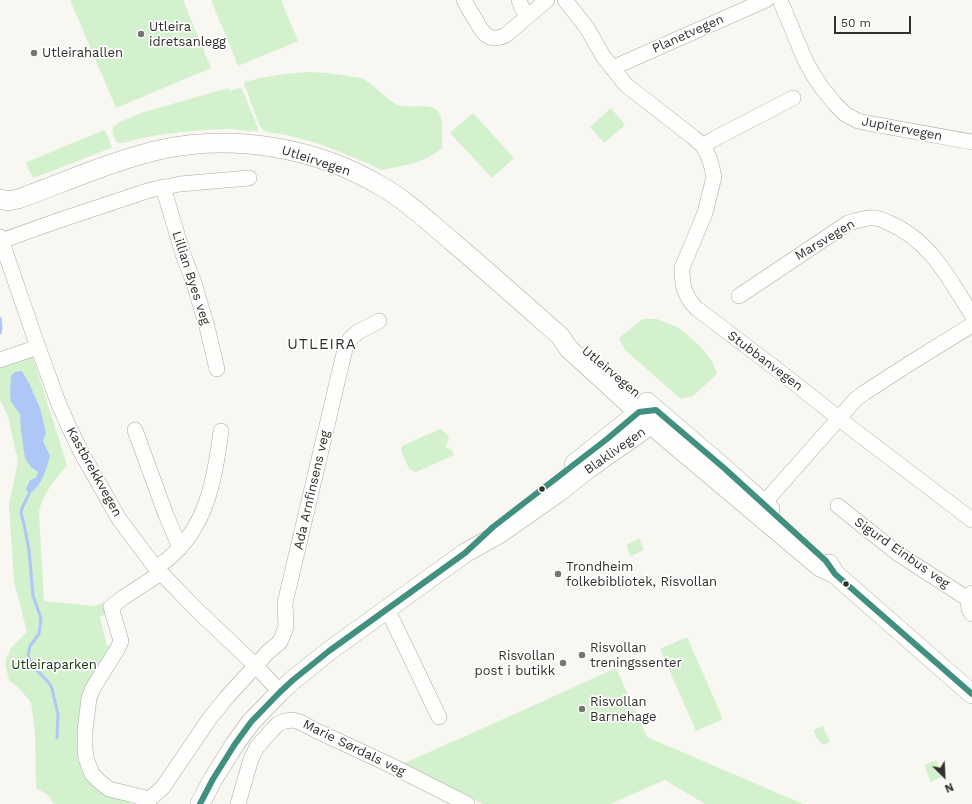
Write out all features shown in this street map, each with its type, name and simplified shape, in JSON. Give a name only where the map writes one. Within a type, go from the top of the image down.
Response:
[{"type":"main road","name":"Utleirvegen","points":[[0,199],[18,199],[142,154],[190,145],[213,143],[261,146],[297,152],[338,165],[359,174],[398,197],[442,233],[560,336],[575,342],[649,415],[759,508],[820,568],[835,574],[972,694]]},
{"type":"main road","name":"Blaklivegen","points":[[200,804],[213,779],[251,722],[280,692],[310,665],[465,553],[499,534],[559,492],[588,469],[649,415]]},
{"type":"street","points":[[464,0],[481,31],[490,37],[506,35],[547,0]]},
{"type":"street","points":[[519,0],[522,8],[528,16]]},
{"type":"street","name":"Stubbanvegen","points":[[565,0],[587,28],[603,56],[626,85],[693,137],[703,146],[710,160],[714,176],[705,213],[682,268],[683,286],[689,301],[696,308],[972,520]]},
{"type":"street","name":"Planetvegen","points":[[612,68],[766,0]]},
{"type":"street","name":"Jupitervegen","points":[[780,0],[814,76],[835,104],[845,114],[858,121],[972,142]]},
{"type":"street","points":[[703,146],[793,98]]},
{"type":"street","points":[[1,239],[150,190],[180,184],[249,178]]},
{"type":"street","name":"Lillian Byes veg","points":[[163,187],[183,254],[203,312],[217,369]]},
{"type":"street","name":"Marsvegen","points":[[739,296],[848,223],[870,218],[881,220],[897,226],[917,240],[944,270],[972,315]]},
{"type":"street","name":"Kastbrekkvegen","points":[[1,239],[58,402],[81,452],[119,519],[158,570],[198,612],[256,666],[280,692]]},
{"type":"street","name":"Ada Arnfinsens veg","points":[[147,802],[163,787],[210,718],[223,702],[268,652],[280,642],[286,627],[285,603],[345,350],[350,339],[358,332],[379,321]]},
{"type":"street","points":[[759,508],[855,400],[912,362],[972,325]]},
{"type":"street","points":[[0,360],[38,347]]},
{"type":"street","points":[[135,430],[166,515],[180,548]]},
{"type":"street","points":[[147,802],[109,789],[99,782],[92,774],[84,748],[89,698],[93,688],[121,641],[111,607],[158,570],[180,548],[194,529],[206,504],[216,466],[220,431]]},
{"type":"street","name":"Sigurd Einbus veg","points":[[838,506],[897,553],[970,596],[970,609],[972,614]]},
{"type":"street","points":[[386,610],[393,621],[439,717]]},
{"type":"street","name":"Marie Sørdals veg","points":[[238,804],[251,759],[257,747],[278,724],[293,720],[390,765],[467,804]]},
{"type":"green space","name":"Utleira idretsanlegg","points":[[70,0],[183,0],[211,68],[116,108]]},
{"type":"green space","points":[[211,0],[281,0],[298,41],[238,66]]},
{"type":"green space","points":[[309,72],[361,78],[370,83],[390,101],[398,105],[425,106],[434,108],[440,114],[441,118],[442,149],[415,163],[382,170],[320,144],[287,135],[266,132],[262,129],[244,84],[245,82],[277,75]]},
{"type":"green space","points":[[228,88],[230,91],[240,88],[242,89],[258,131],[233,129],[190,131],[147,137],[121,143],[118,143],[114,137],[112,131],[113,127],[120,122],[141,113]]},
{"type":"green space","points":[[611,108],[625,125],[604,143],[590,127]]},
{"type":"green space","points":[[473,113],[514,158],[492,178],[450,133]]},
{"type":"green space","points":[[104,130],[112,147],[111,148],[33,178],[26,163],[27,162]]},
{"type":"green space","points":[[643,319],[657,319],[679,328],[700,346],[713,362],[717,374],[693,396],[681,399],[625,350],[619,338]]},
{"type":"green space","name":"Utleiraparken","points":[[32,354],[67,465],[47,492],[39,511],[44,601],[95,606],[104,602],[107,614],[100,617],[107,646],[115,645],[91,682],[87,773],[135,799],[129,804],[54,804],[48,795],[36,788],[35,732],[31,703],[21,690],[9,680],[5,663],[11,648],[27,632],[14,581],[9,505],[18,461],[8,417],[0,400],[0,367]]},
{"type":"green space","points":[[440,429],[447,434],[449,438],[445,448],[451,449],[454,455],[416,472],[409,469],[401,450],[402,446]]},
{"type":"green space","points":[[639,538],[644,550],[631,556],[626,545]]},
{"type":"green space","points":[[687,637],[723,719],[696,731],[660,649]]},
{"type":"green space","name":"Risvollan Barnehage","points":[[616,668],[647,737],[803,804],[705,804],[665,780],[610,804],[483,804],[400,765],[488,726]]},
{"type":"green space","points":[[823,726],[830,742],[823,745],[816,737],[813,730]]},
{"type":"green space","points":[[936,760],[943,776],[931,782],[924,765]]},
{"type":"water","points":[[22,371],[40,408],[46,433],[43,441],[50,456],[40,482],[29,494],[26,489],[30,480],[36,478],[38,472],[31,467],[25,458],[20,414],[11,402],[10,391],[11,376],[15,372]]},
{"type":"waterway","points":[[0,318],[0,333]]},
{"type":"waterway","points":[[29,494],[21,513],[29,550],[33,596],[41,618],[39,634],[30,646],[28,655],[31,664],[50,684],[52,689],[58,714],[57,738]]},
{"type":"transit line","points":[[200,804],[213,779],[251,722],[293,680],[329,651],[465,553],[493,527],[607,439],[639,412],[656,410],[724,468],[826,561],[835,574],[972,694]]},
{"type":"place","name":"Utleira idretsanlegg","points":[[141,34]]},
{"type":"place","name":"Utleirahallen","points":[[34,53]]},
{"type":"place","name":"Trondheim folkebibliotek, Risvollan","points":[[558,574]]},
{"type":"place","name":"Risvollan treningssenter","points":[[582,655]]},
{"type":"place","name":"Risvollan post i butikk","points":[[563,663]]},
{"type":"place","name":"Risvollan Barnehage","points":[[582,709]]},
{"type":"district","name":"UTLEIRA","points":[[322,345]]}]
